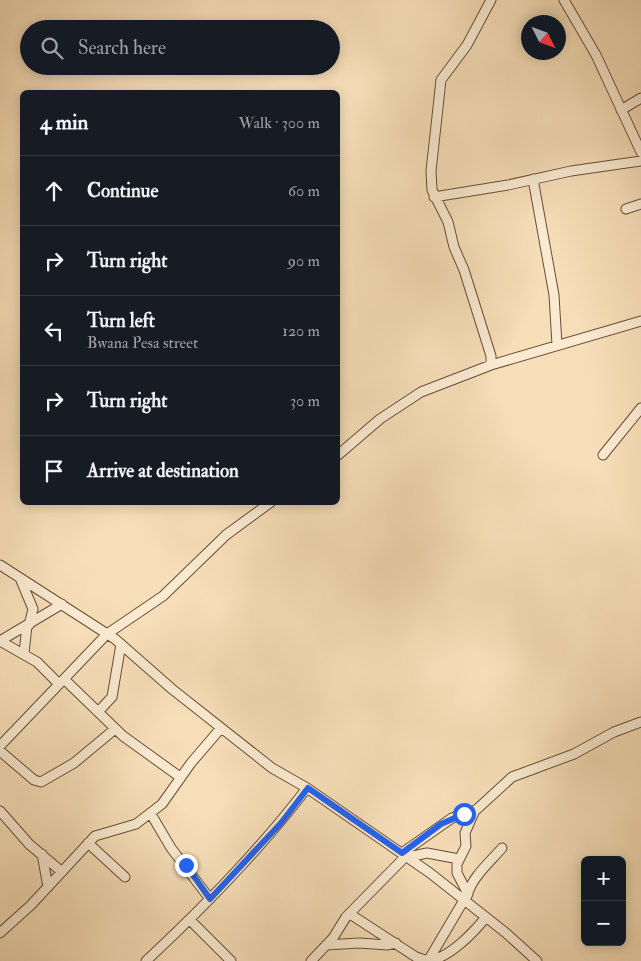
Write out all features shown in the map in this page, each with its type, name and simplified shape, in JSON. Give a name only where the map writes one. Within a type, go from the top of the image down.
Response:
[{"type":"street","points":[[490,0],[467,45],[441,80],[431,171],[434,197],[443,209],[454,247],[464,270],[491,356],[491,365]]},
{"type":"street","points":[[564,0],[596,54],[641,152]]},
{"type":"street","points":[[622,110],[641,98]]},
{"type":"street","points":[[434,197],[641,161]]},
{"type":"street","points":[[533,179],[554,295],[555,338],[557,345]]},
{"type":"street","points":[[626,209],[641,204]]},
{"type":"street","points":[[340,454],[380,419],[421,392],[491,365],[641,321]]},
{"type":"street","points":[[603,455],[641,408]]},
{"type":"street","points":[[0,746],[108,634],[163,596],[226,536],[267,505]]},
{"type":"street","points":[[0,566],[108,634],[172,689],[272,768],[308,788],[466,898],[537,961]]},
{"type":"street","points":[[20,578],[33,609],[28,625],[24,652]]},
{"type":"street","points":[[0,641],[62,604]]},
{"type":"street","points":[[0,641],[24,652],[62,681],[115,729],[180,778]]},
{"type":"street","points":[[98,712],[112,697],[121,644]]},
{"type":"street","points":[[311,961],[350,914],[405,855],[447,821],[475,810],[512,778],[574,754],[614,732],[641,722]]},
{"type":"street","points":[[0,933],[48,887],[95,836],[136,824],[162,804],[180,778],[221,728]]},
{"type":"street","points":[[0,751],[34,780],[41,782],[74,763],[115,729]]},
{"type":"street","points":[[146,961],[210,899],[281,823],[308,788]]},
{"type":"street","points":[[466,898],[457,873],[456,864],[466,846],[465,833],[475,810]]},
{"type":"street","points":[[0,811],[11,825],[62,872]]},
{"type":"street","points":[[150,814],[171,848],[210,899]]},
{"type":"street","points":[[88,843],[125,877]]},
{"type":"street","points":[[428,961],[480,872],[502,848]]},
{"type":"street","points":[[405,855],[428,853],[459,859]]},
{"type":"street","points":[[42,854],[48,887]]},
{"type":"street","points":[[350,914],[416,957],[428,961],[440,958],[454,948],[472,934],[486,917]]},
{"type":"street","points":[[190,920],[231,961]]},
{"type":"street","points":[[326,945],[358,943],[388,945],[396,943]]},
{"type":"route","points":[[186,865],[210,899],[238,872],[258,846],[281,823],[308,788],[402,853],[441,824],[464,814]]}]
